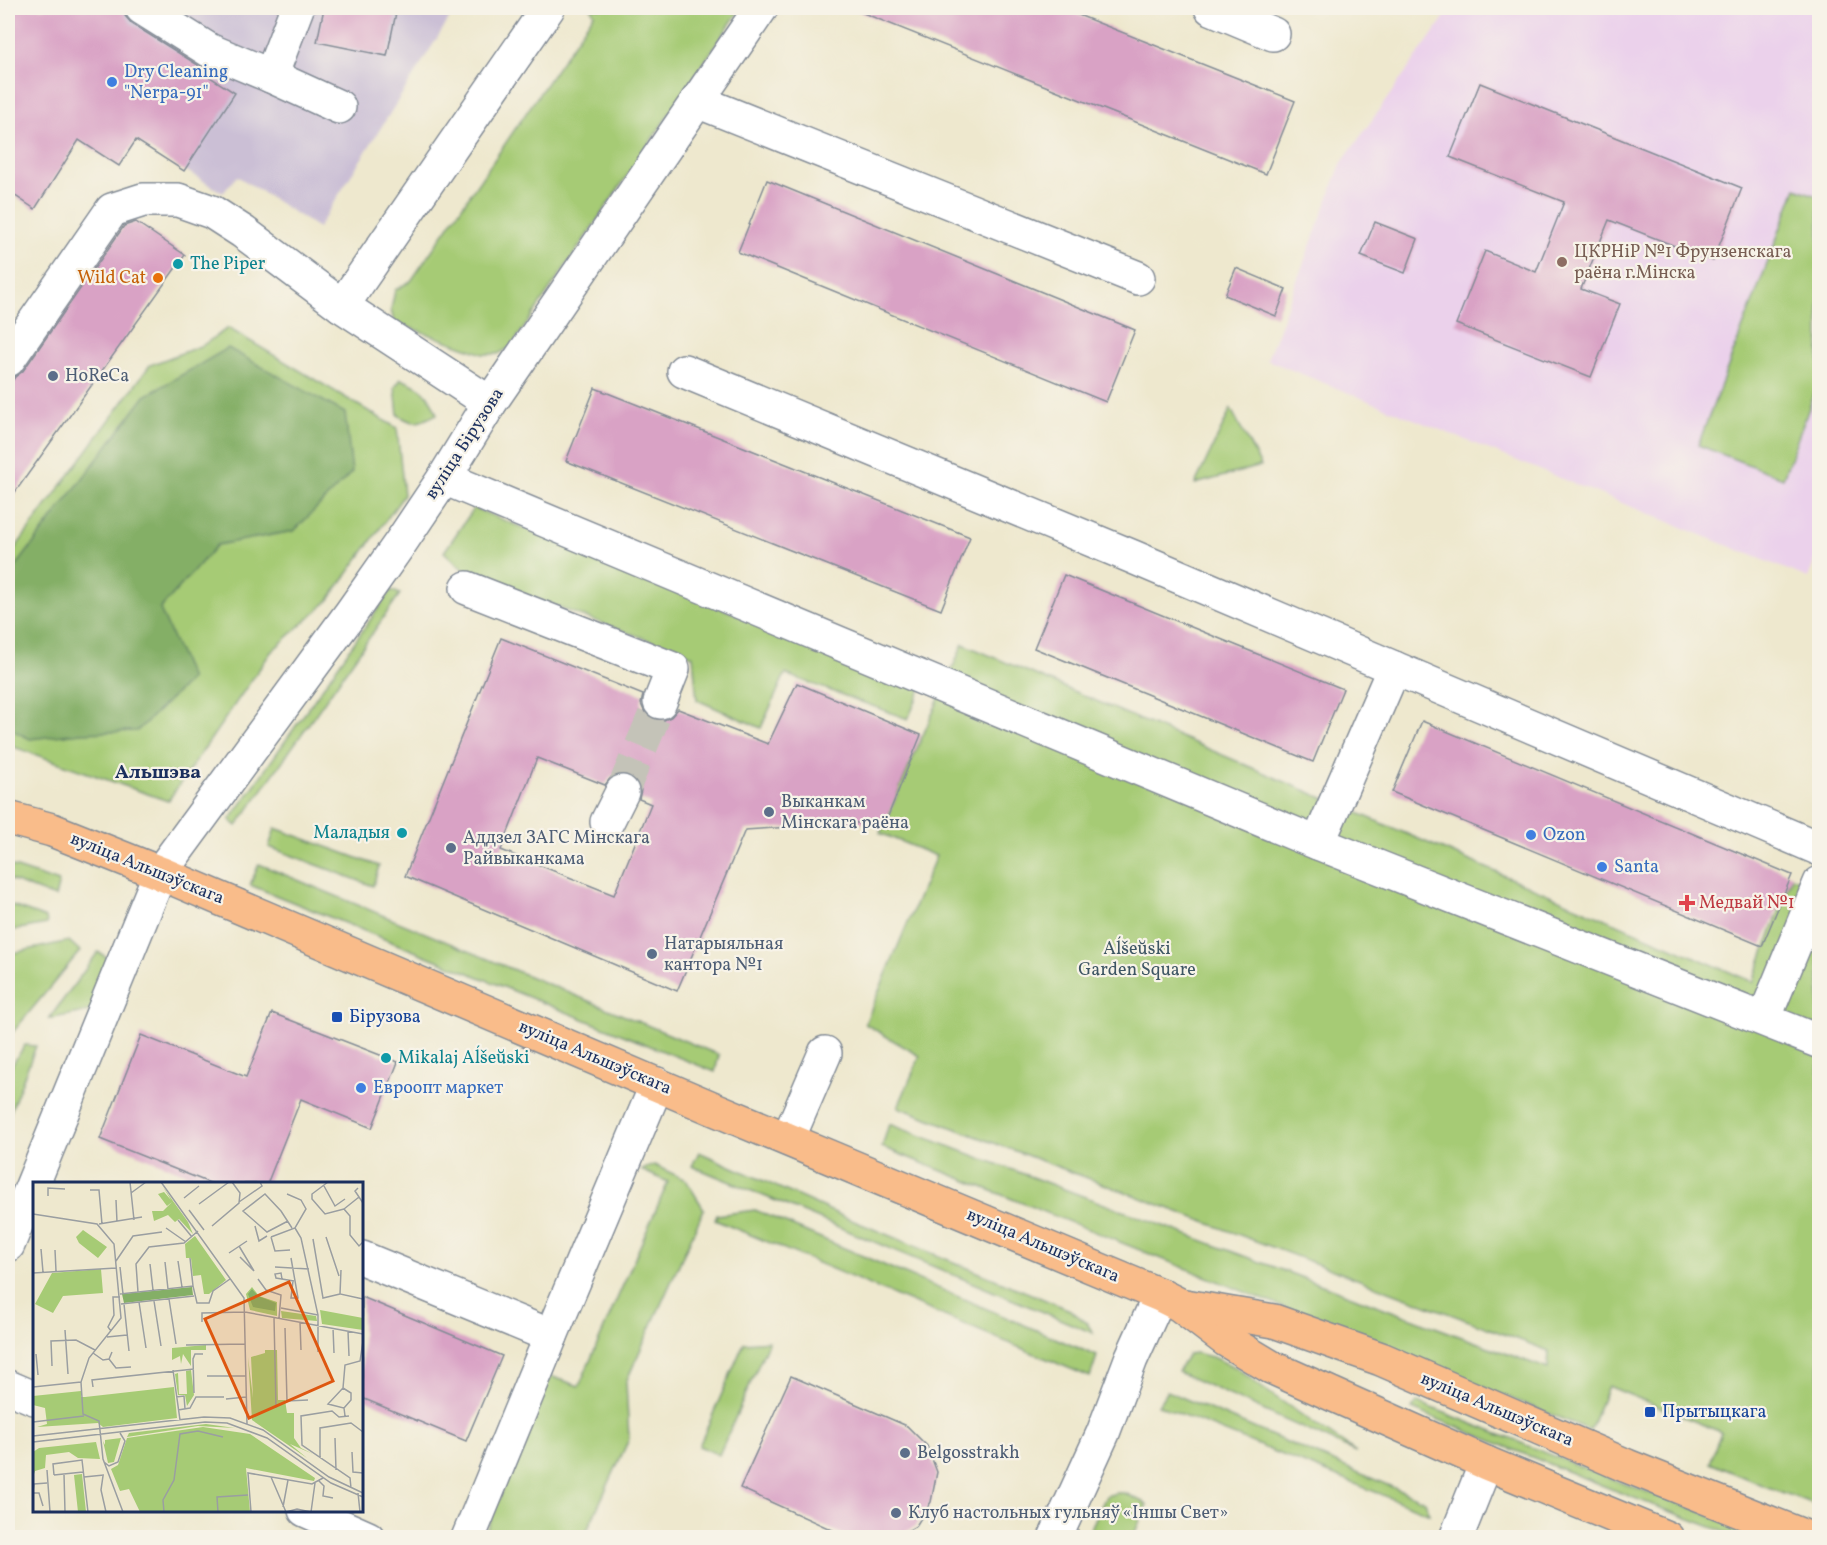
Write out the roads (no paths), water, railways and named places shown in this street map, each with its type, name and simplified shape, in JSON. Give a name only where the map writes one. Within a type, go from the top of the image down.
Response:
[{"type":"main road","name":"вуліца Альшэўскага","points":[[8,818],[52,830],[160,873],[1170,1300],[1274,1321],[1381,1359],[1627,1466],[1808,1538]]},
{"type":"main road","name":"вуліца Альшэўскага","points":[[1170,1300],[1226,1340],[1271,1367],[1486,1463],[1666,1538]]},
{"type":"street","points":[[142,8],[209,50],[339,107]]},
{"type":"street","points":[[271,76],[297,8]]},
{"type":"street","points":[[342,306],[548,8]]},
{"type":"street","name":"вуліца Бірузова","points":[[34,1182],[160,873],[351,613],[444,478],[490,403],[761,8]]},
{"type":"street","points":[[1211,8],[1273,34]]},
{"type":"street","points":[[697,101],[1138,278]]},
{"type":"street","points":[[8,360],[112,210],[142,200],[178,200],[212,212],[243,232],[342,306],[490,403]]},
{"type":"street","points":[[684,371],[1133,557],[1820,849]]},
{"type":"street","points":[[444,478],[1318,843],[1820,1042]]},
{"type":"street","points":[[467,588],[673,669],[660,702]]},
{"type":"street","points":[[1318,843],[1394,668]]},
{"type":"street","points":[[607,822],[622,792]]},
{"type":"street","points":[[1764,1019],[1820,882]]},
{"type":"street","points":[[788,1139],[825,1053]]},
{"type":"street","points":[[468,1538],[657,1084]]},
{"type":"street","name":"вуліца Бірузова","points":[[8,1245],[33,1184]]},
{"type":"street","points":[[363,1258],[551,1336]]},
{"type":"street","points":[[1055,1538],[1104,1433],[1131,1359],[1170,1300]]},
{"type":"street","points":[[8,1387],[33,1398]]},
{"type":"street","points":[[1456,1538],[1486,1463]]},
{"type":"street","points":[[310,1512],[368,1538]]},
{"type":"tunnel","points":[[622,792],[660,702]]},
{"type":"place","name":"Dry Cleaning \"Nerpa-91\"","points":[[112,82]]},
{"type":"place","name":"ЦКРНіР №1 Фрунзенскага раёна г.Мінска","points":[[1562,262]]},
{"type":"place","name":"The Piper","points":[[178,264]]},
{"type":"place","name":"Wild Сat","points":[[158,278]]},
{"type":"place","name":"HoReCa","points":[[53,376]]},
{"type":"place","name":"Выканкам Мінскага раёна","points":[[769,812]]},
{"type":"place","name":"Маладыя","points":[[402,833]]},
{"type":"place","name":"Ozon","points":[[1531,835]]},
{"type":"place","name":"Аддзел ЗАГС Мінскага Райвыканкама","points":[[451,848]]},
{"type":"place","name":"Santa","points":[[1602,867]]},
{"type":"place","name":"Медвай №1","points":[[1687,903]]},
{"type":"place","name":"Натарыяльная кантора №1","points":[[652,954]]},
{"type":"place","name":"Бірузова","points":[[337,1017]]},
{"type":"place","name":"Mikalaj Aĺšeŭski","points":[[386,1058]]},
{"type":"place","name":"Евроопт маркет","points":[[361,1088]]},
{"type":"place","name":"Прытыцкага","points":[[1650,1412]]},
{"type":"place","name":"Belgosstrakh","points":[[905,1453]]},
{"type":"place","name":"Клуб настольных гульняў «Іншы Свет»","points":[[896,1513]]},
{"type":"district","name":"Альшэва","points":[[158,773]]},
{"type":"park label","name":"Aĺšeŭski Garden Square","points":[[1137,959]]}]
